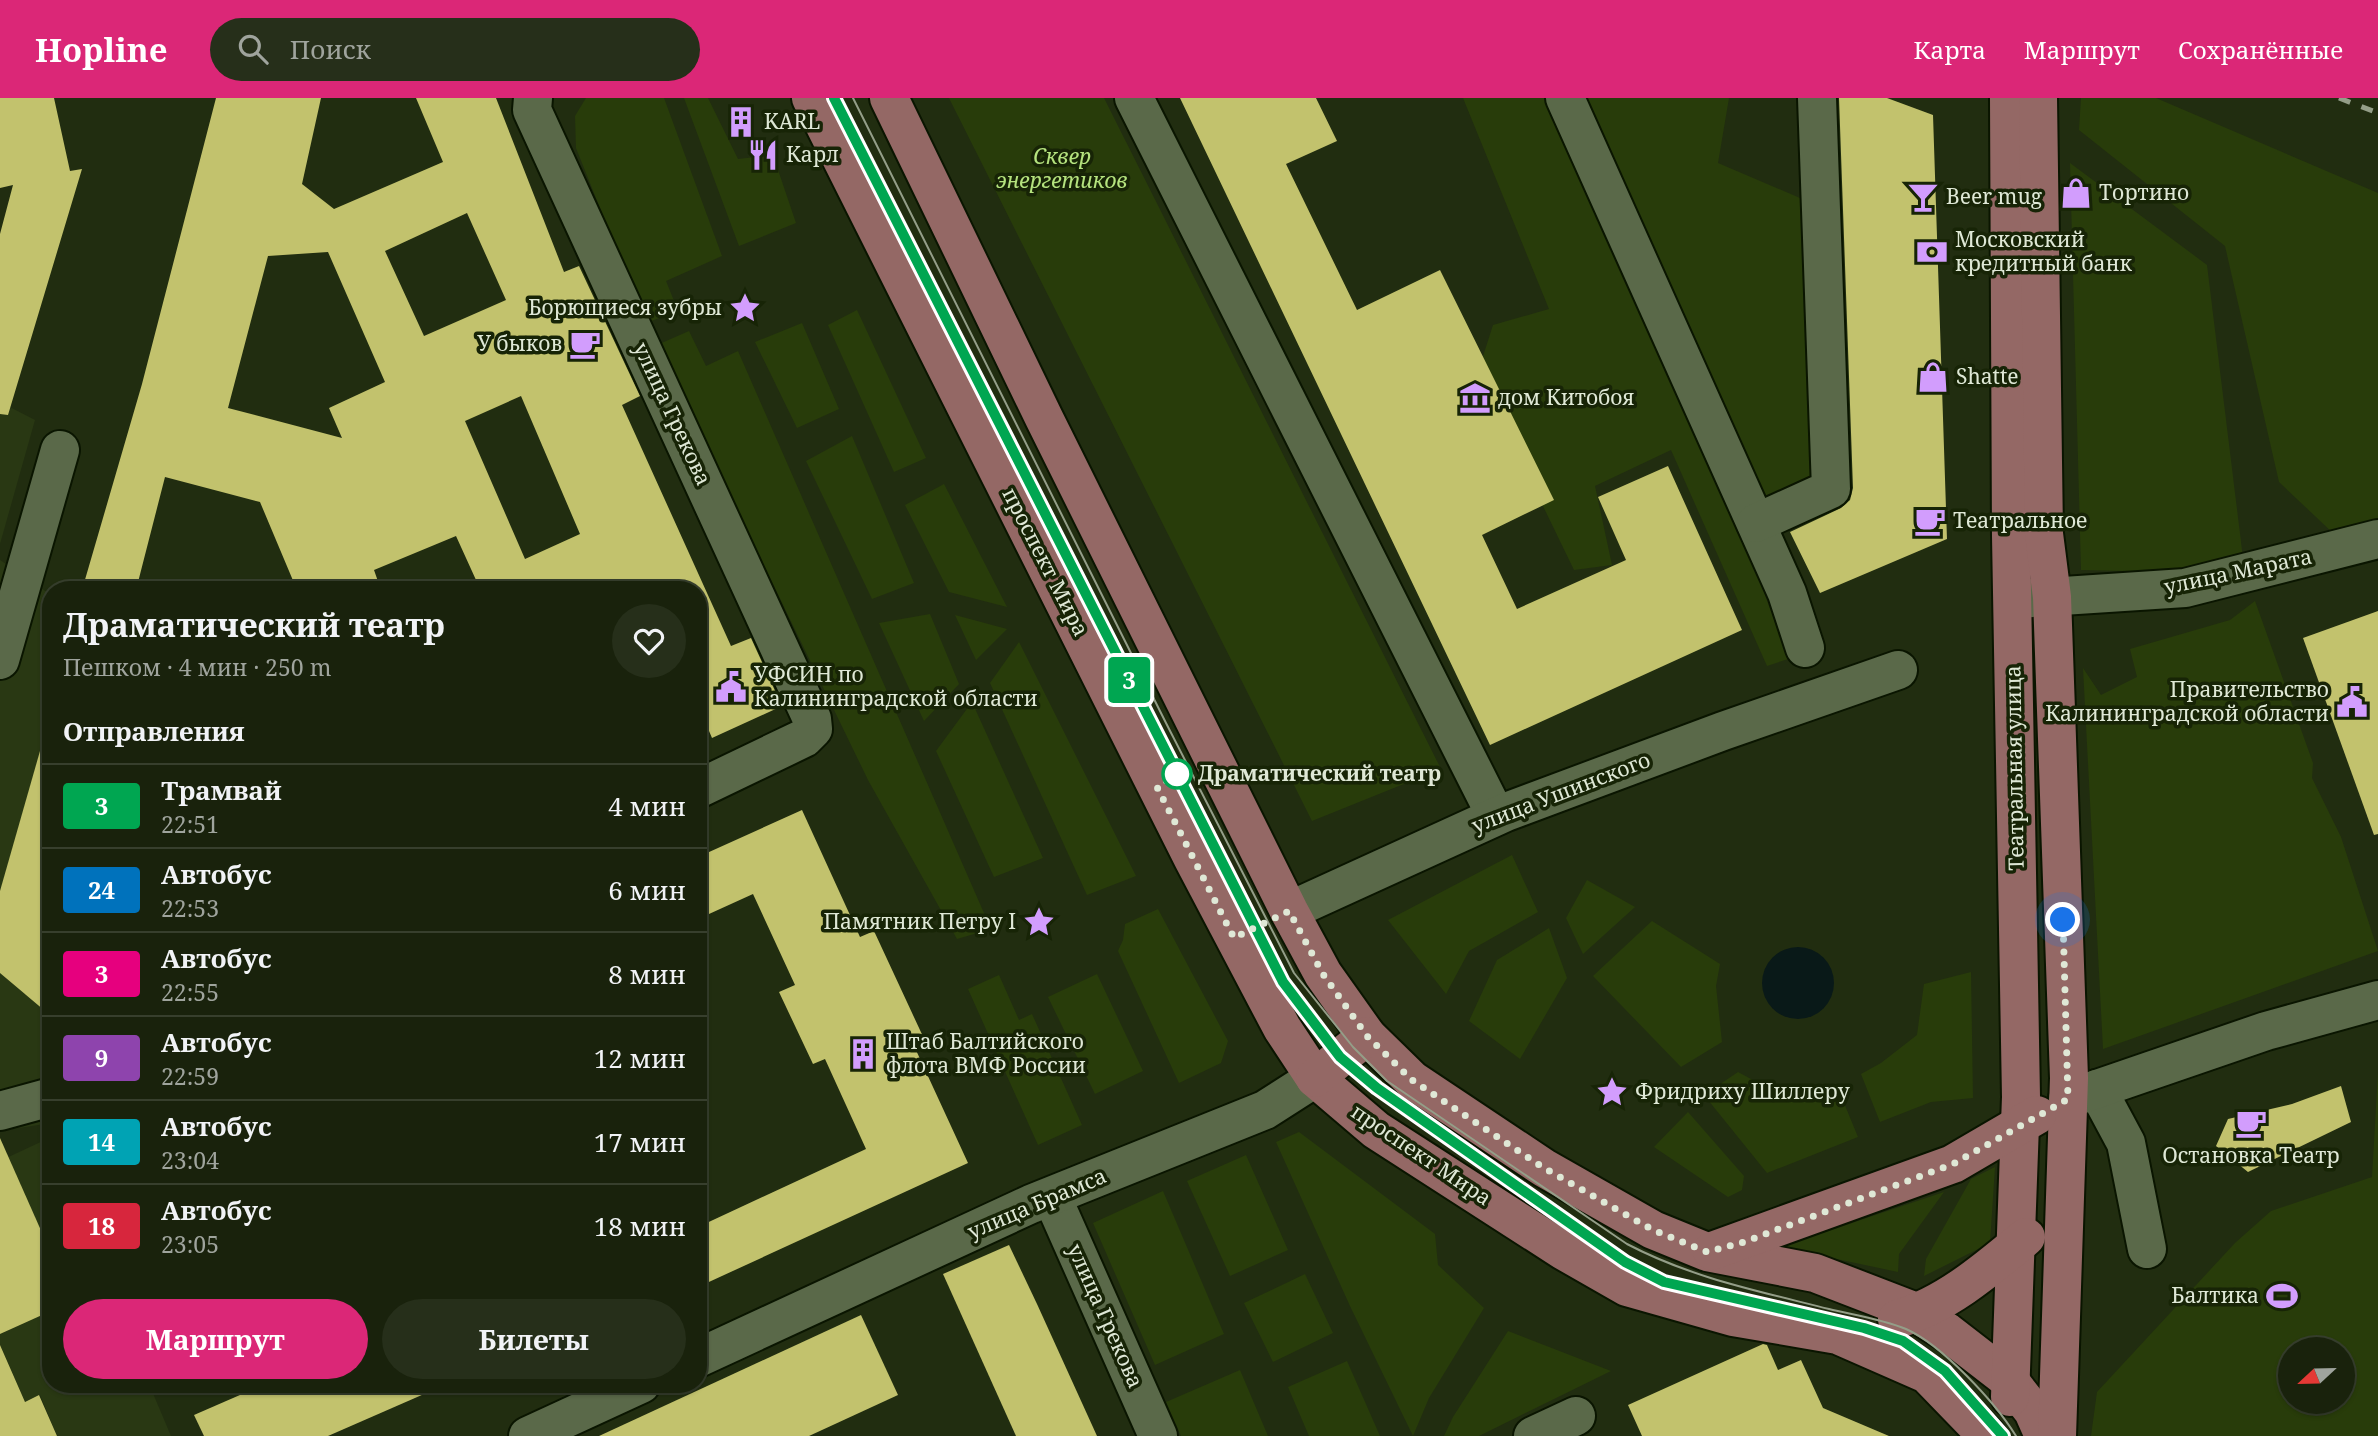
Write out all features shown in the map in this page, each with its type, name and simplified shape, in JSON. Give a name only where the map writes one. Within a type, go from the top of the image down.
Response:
[{"type":"main road","name":"проспект Мира","points":[[811,98],[1234,938],[1282,1028],[1315,1078],[1376,1130],[1564,1251],[1627,1287],[1733,1317],[1838,1335],[1927,1374],[1987,1436]]},
{"type":"main road","points":[[889,98],[1044,418],[1289,911],[1323,974],[1367,1036],[1412,1080],[1544,1168],[1653,1230],[1707,1252],[1815,1273],[1916,1312],[1947,1332],[2009,1380],[2032,1411],[2045,1436]]},
{"type":"main road","name":"Театральная улица","points":[[2004,1436],[2011,1420],[2009,1380],[2021,1124],[2012,599],[2009,98]]},
{"type":"main road","name":"Театральная улица","points":[[2038,98],[2044,534],[2052,597],[2082,1094],[2064,1206],[2057,1436]]},
{"type":"main road","name":"улица Ушинского","points":[[1234,938],[1289,911]]},
{"type":"main road","name":"улица Брамса","points":[[1315,1078],[1367,1036]]},
{"type":"main road","points":[[1707,1252],[1744,1242],[1953,1164],[1978,1152],[2021,1124],[2082,1094]]},
{"type":"main road","points":[[1838,1335],[1916,1312],[1994,1265],[2064,1206]]},
{"type":"street","name":"улица Грекова","points":[[533,98],[532,110],[812,719],[813,729],[804,738],[707,785]]},
{"type":"street","points":[[1134,98],[1496,816]]},
{"type":"street","points":[[1565,98],[1787,593],[1805,648]]},
{"type":"street","points":[[1756,523],[1831,489],[1817,98]]},
{"type":"street","points":[[0,660],[60,450]]},
{"type":"street","name":"улица Марата","points":[[2012,599],[2185,588],[2378,539]]},
{"type":"street","name":"улица Ушинского","points":[[1289,911],[1496,816],[1723,731],[1898,670]]},
{"type":"street","points":[[2147,1249],[2126,1143],[2082,1094],[2266,1031],[2378,1000]]},
{"type":"street","name":"улица Брамса","points":[[707,1354],[1052,1197],[1265,1110],[1315,1078]]},
{"type":"street","points":[[0,1111],[42,1099]]},
{"type":"street","name":"улица Грекова","points":[[1052,1197],[1158,1436]]},
{"type":"street","points":[[528,1436],[621,1393]]},
{"type":"street","points":[[1533,1436],[1576,1416]]},
{"type":"shaded area","points":[[0,402],[35,420],[0,544]]},
{"type":"shaded area","points":[[0,560],[42,589],[42,1124],[0,1131]]},
{"type":"shaded area","points":[[1791,947],[1805,947],[1824,957],[1834,976],[1834,990],[1824,1009],[1805,1019],[1791,1019],[1772,1009],[1762,990],[1762,976],[1772,957]]},
{"type":"shaded area","points":[[42,1141],[42,1237],[0,1161]]},
{"type":"shaded area","points":[[42,1315],[42,1393],[153,1393],[171,1436],[57,1436],[40,1395],[25,1402],[0,1345],[0,1334]]},
{"type":"green space","points":[[586,98],[664,98],[722,256],[666,281],[678,311],[646,323],[576,148],[575,116]]},
{"type":"green space","points":[[684,98],[708,98],[738,159],[773,155],[796,223],[739,246]]},
{"type":"green space","name":"Сквер энергетиков","points":[[949,98],[1104,98],[1441,769],[1312,821]]},
{"type":"green space","points":[[1463,98],[1552,98],[1739,522],[1788,659],[1767,666],[1671,450],[1595,486],[1612,565],[1574,570],[1478,372],[1493,325],[1549,309]]},
{"type":"green space","points":[[1578,98],[1729,98],[1718,163],[1800,198],[1813,326],[1819,481],[1763,503]]},
{"type":"green space","points":[[2081,98],[2156,98],[2378,193],[2378,521],[2335,535],[2279,482],[2225,246],[2079,130]]},
{"type":"green space","points":[[2070,163],[2207,265],[2243,558],[2176,572],[2081,570]]},
{"type":"green space","points":[[857,310],[926,458],[894,472],[828,325]]},
{"type":"green space","points":[[802,323],[839,409],[797,428],[755,342]]},
{"type":"green space","points":[[689,331],[706,366],[738,351],[991,929],[957,939],[868,780],[657,345]]},
{"type":"green space","points":[[852,436],[914,583],[872,599],[806,461]]},
{"type":"green space","points":[[944,484],[1007,607],[949,592],[905,505]]},
{"type":"green space","points":[[2255,601],[2313,763],[2312,778],[2341,837],[2378,951],[2103,1049],[2083,668],[2101,695],[2137,677],[2130,649],[2230,620]]},
{"type":"green space","points":[[930,614],[959,684],[924,721],[879,623]]},
{"type":"green space","points":[[955,615],[1007,629],[976,660]]},
{"type":"green space","points":[[1019,642],[1136,876],[1087,895],[990,683]]},
{"type":"green space","points":[[972,702],[1043,858],[994,877],[936,751]]},
{"type":"green space","points":[[1512,855],[1538,912],[1469,951],[1446,994],[1388,920]]},
{"type":"green space","points":[[1587,880],[1635,907],[1583,954],[1566,918]]},
{"type":"green space","points":[[1158,909],[1228,1041],[1221,1063],[1179,1083],[1118,951],[1125,924]]},
{"type":"green space","points":[[1652,921],[1720,964],[1716,986],[1722,1042],[1681,1067],[1593,976]]},
{"type":"green space","points":[[1549,928],[1567,978],[1520,1059],[1469,1021],[1497,960]]},
{"type":"green space","points":[[1971,972],[1973,1098],[1931,1102],[1880,1122],[1861,1074],[1881,1063],[1917,1035],[1924,984]]},
{"type":"green space","points":[[1097,974],[1143,1071],[1095,1094],[1048,997]]},
{"type":"green space","points":[[999,975],[1019,1020],[1032,1014],[1082,1125],[1038,1145],[968,989]]},
{"type":"green space","points":[[1738,1072],[1764,1086],[1794,1095],[1830,1087],[1844,1103],[1858,1137],[1767,1173],[1704,1095]]},
{"type":"green space","name":"Балтика","points":[[2378,1072],[2378,1436],[2091,1436],[2097,1392],[2235,1243],[2271,1211],[2372,1177]]},
{"type":"green space","points":[[1688,1112],[1744,1176],[1742,1190],[1728,1197],[1654,1147]]},
{"type":"green space","points":[[1299,1132],[1435,1234],[1438,1265],[1484,1308],[1429,1398],[1413,1436],[1350,1306],[1276,1142]]},
{"type":"green space","points":[[1246,1155],[1288,1250],[1230,1276],[1187,1181]]},
{"type":"green space","points":[[1995,1167],[1990,1243],[1924,1276],[1926,1259],[1971,1179]]},
{"type":"green space","points":[[1163,1191],[1224,1334],[1155,1365],[1093,1223]]},
{"type":"green space","points":[[1944,1192],[1899,1254],[1898,1272],[1780,1247]]},
{"type":"green space","points":[[1305,1274],[1333,1333],[1273,1362],[1244,1303]]},
{"type":"green space","points":[[1508,1331],[1611,1371],[1479,1436],[1444,1436],[1453,1417]]},
{"type":"green space","points":[[1347,1361],[1380,1436],[1309,1436],[1288,1387]]},
{"type":"green space","points":[[1240,1370],[1268,1436],[1181,1436],[1166,1402]]},
{"type":"building","points":[[0,98],[54,98],[70,171],[82,169],[8,415],[0,414],[0,234],[13,185],[0,188]]},
{"type":"building","points":[[216,98],[321,98],[302,184],[334,209],[443,162],[416,98],[496,98],[564,272],[579,266],[640,396],[622,405],[702,581],[474,581],[476,580],[456,536],[374,570],[378,581],[293,581],[260,502],[165,477],[138,581],[85,581],[142,384]],"holes":[[[467,213],[506,300],[424,336],[385,251]],[[328,252],[385,382],[329,408],[342,438],[228,408],[268,256]],[[521,396],[580,534],[525,559],[465,421]]]},
{"type":"building","points":[[1180,98],[1316,98],[1337,141],[1286,164],[1357,310],[1440,270],[1554,500],[1482,535],[1517,609],[1626,560],[1598,497],[1668,466],[1742,630],[1490,745]]},
{"type":"building","points":[[1839,98],[1887,98],[1933,115],[1947,539],[1820,593],[1790,532],[1841,508],[1850,500],[1853,488]]},
{"type":"building","points":[[707,593],[731,646],[751,638],[782,706],[712,738],[707,726]]},
{"type":"building","name":"Правительство Калининградской области","points":[[2378,611],[2378,834],[2374,835],[2303,638]]},
{"type":"building","points":[[42,744],[42,1008],[0,973],[0,891]]},
{"type":"building","name":"Штаб Балтийского флота ВМФ России","points":[[802,810],[860,937],[874,931],[926,1043],[915,1048],[968,1163],[707,1283],[707,1223],[866,1149],[825,1059],[813,1064],[779,992],[795,985],[753,894],[707,915],[707,853]]},
{"type":"building","points":[[2341,1086],[2351,1122],[2248,1172],[2216,1146],[2228,1119],[2292,1104]]},
{"type":"building","points":[[0,1138],[42,1233],[42,1315],[0,1334]]},
{"type":"building","points":[[1009,1245],[1097,1436],[1016,1436],[943,1274]]},
{"type":"building","points":[[861,1315],[898,1395],[809,1436],[599,1436],[692,1393],[707,1393],[707,1386]]},
{"type":"building","points":[[1763,1344],[1767,1345],[1778,1370],[1801,1360],[1823,1408],[1889,1436],[1642,1436],[1628,1405]]},
{"type":"building","points":[[0,1345],[25,1402],[39,1395],[57,1436],[0,1436]]},
{"type":"building","points":[[244,1393],[426,1393],[328,1436],[204,1436],[194,1415]]},
{"type":"tram line","points":[[834,98],[1283,982],[1340,1057],[1377,1088],[1625,1262],[1664,1282],[1864,1328],[1903,1341],[1945,1371],[2003,1436]]},
{"type":"tram line","name":"3","points":[[834,98],[1283,982],[1340,1057],[1377,1088],[1625,1262],[1664,1282],[1864,1328],[1903,1341],[1945,1371],[2003,1436]]},
{"type":"tram line","points":[[853,98],[1294,973],[1353,1047],[1387,1081],[1627,1244],[1701,1275],[1887,1322],[1920,1337],[1967,1376],[2016,1436]]},
{"type":"railway","points":[[2339,98],[2378,113]]},
{"type":"place","name":"KARL","points":[[741,122]]},
{"type":"place","name":"Карл","points":[[763,155]]},
{"type":"place","name":"Тортино","points":[[2076,193]]},
{"type":"place","name":"Beer mug","points":[[1923,197]]},
{"type":"place","name":"Московский кредитный банк","points":[[1932,252]]},
{"type":"place","name":"Борющиеся зубры","points":[[745,308]]},
{"type":"place","name":"У быков","points":[[585,344]]},
{"type":"place","name":"Shatte","points":[[1933,377]]},
{"type":"place","name":"дом Китобоя","points":[[1475,398]]},
{"type":"place","name":"Театральное","points":[[1930,521]]},
{"type":"place","name":"УФСИН по Калининградской области","points":[[731,687]]},
{"type":"place","name":"Правительство Калининградской области","points":[[2352,702]]},
{"type":"place","name":"Драматический театр","points":[[1177,774]]},
{"type":"place","name":"Памятник Петру I","points":[[1039,922]]},
{"type":"place","name":"Штаб Балтийского флота ВМФ России","points":[[863,1054]]},
{"type":"place","name":"Фридриху Шиллеру","points":[[1612,1092]]},
{"type":"place","name":"Остановка Театр","points":[[2251,1123]]},
{"type":"place","name":"Балтика","points":[[2282,1296]]},
{"type":"route","points":[[1177,774],[1157,787],[1234,938],[1289,911],[1323,974],[1367,1036],[1412,1080],[1544,1168],[1653,1230],[1707,1252],[1744,1242],[1953,1164],[2068,1099],[2063,920]]}]
